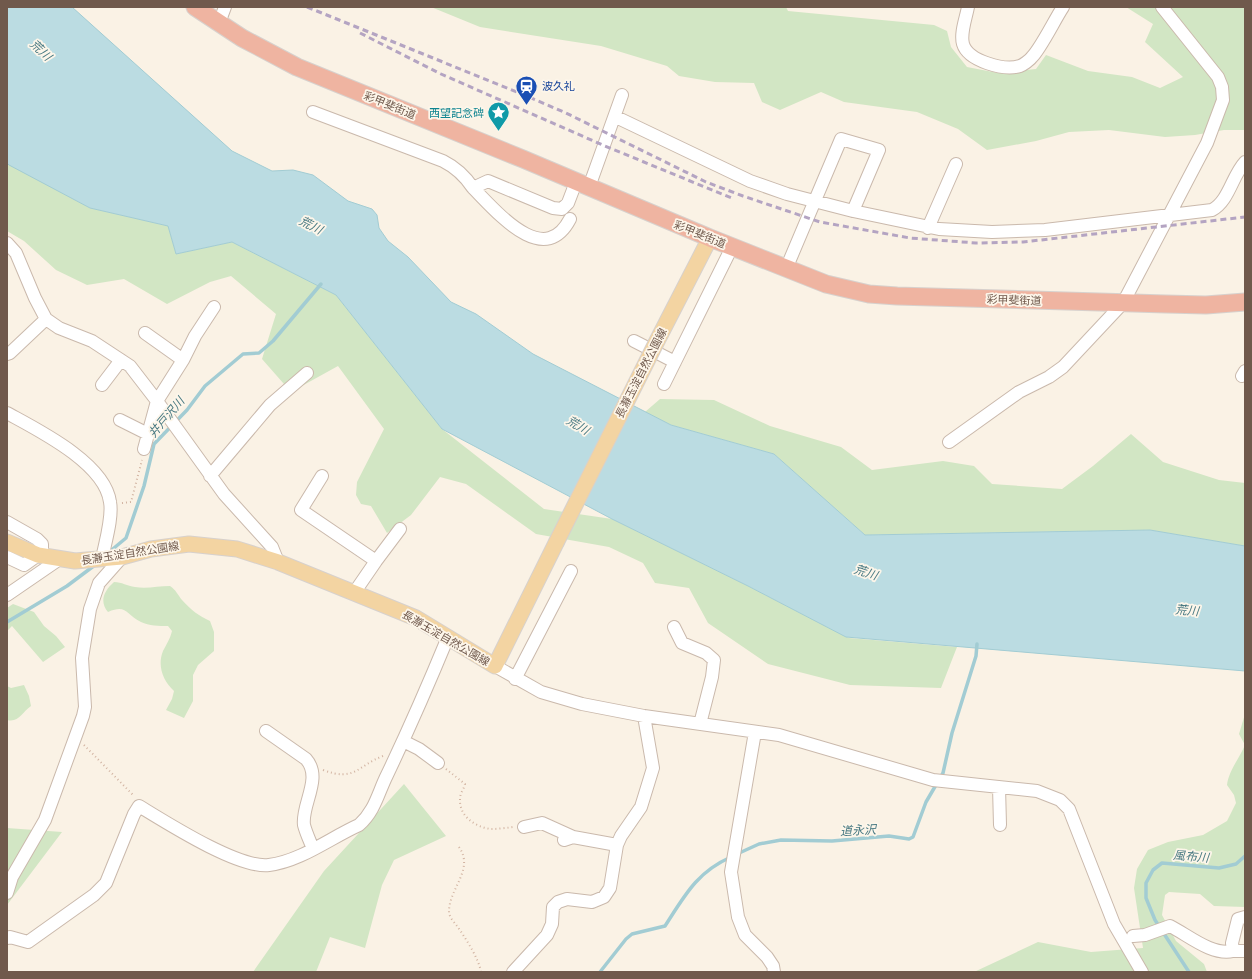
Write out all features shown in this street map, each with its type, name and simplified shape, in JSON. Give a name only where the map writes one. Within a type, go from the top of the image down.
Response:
[{"type":"highway","name":"彩甲斐街道","points":[[194,7],[242,38],[297,67],[710,238],[826,284],[849,290],[890,296],[1123,303],[1206,304],[1245,302]]},
{"type":"main road","name":"長瀞玉淀自然公園線","points":[[7,542],[40,556],[58,560],[75,561],[122,557],[151,550],[189,544],[237,548],[278,562],[416,618],[495,666],[710,238]]},
{"type":"street","points":[[219,23],[225,7]]},
{"type":"street","points":[[968,7],[963,33],[963,43],[969,53],[982,61],[1000,66],[1020,66],[1033,57],[1063,7]]},
{"type":"street","points":[[949,442],[1019,392],[1049,377],[1063,367],[1123,303],[1207,143],[1223,100],[1222,87],[1218,77],[1162,7]]},
{"type":"street","points":[[473,188],[488,181],[553,208],[562,209],[582,184],[616,117],[622,95]]},
{"type":"street","points":[[313,112],[443,161],[455,167],[464,175],[473,188],[500,215],[527,236],[538,240],[554,238],[566,228],[570,219]]},
{"type":"street","points":[[616,117],[750,181],[814,201],[853,211],[928,228],[966,232],[1045,230],[1212,210],[1217,208],[1245,162]]},
{"type":"street","points":[[786,269],[841,139],[879,150],[853,211]]},
{"type":"street","points":[[928,228],[956,164]]},
{"type":"street","points":[[7,243],[16,253],[35,298],[46,319],[59,328],[92,340],[121,360],[136,373],[224,494],[272,547],[278,562]]},
{"type":"street","points":[[664,384],[732,247]]},
{"type":"street","points":[[144,448],[157,401],[183,360],[195,336],[214,307]]},
{"type":"street","points":[[7,354],[10,353],[46,319]]},
{"type":"street","points":[[145,333],[183,360]]},
{"type":"street","points":[[634,341],[675,362]]},
{"type":"street","points":[[102,385],[121,360]]},
{"type":"street","points":[[210,476],[270,405],[307,373]]},
{"type":"street","points":[[7,413],[54,439],[86,463],[109,494],[111,504],[102,559]]},
{"type":"street","points":[[120,420],[148,434]]},
{"type":"street","points":[[322,476],[301,510],[376,561]]},
{"type":"street","points":[[7,522],[37,539],[42,544],[40,556],[24,565],[7,557]]},
{"type":"street","points":[[354,593],[400,529]]},
{"type":"street","points":[[7,893],[12,877],[45,820],[74,736],[83,716],[85,707],[82,658],[90,609],[99,583],[122,557]]},
{"type":"street","points":[[7,595],[58,560]]},
{"type":"street","points":[[515,678],[571,571]]},
{"type":"street","points":[[674,627],[682,643],[706,653],[714,660],[712,677],[700,724]]},
{"type":"street","points":[[7,938],[10,937],[28,942],[98,891],[106,883],[134,814],[139,806],[192,837],[255,865],[269,865],[282,862],[313,849],[359,825],[365,820],[378,800],[385,780],[417,713],[448,637]]},
{"type":"street","points":[[495,666],[540,692],[582,704],[644,716],[779,735],[932,780],[1028,790],[1050,795],[1060,800],[1069,809],[1114,924],[1142,972]]},
{"type":"street","points":[[514,972],[547,935],[552,924],[553,907],[558,902],[567,899],[592,902],[604,898],[610,888],[617,845],[621,836],[641,808],[650,784],[653,768],[644,716]]},
{"type":"street","points":[[266,731],[306,759],[312,765],[313,775],[304,824],[313,849]]},
{"type":"street","points":[[755,732],[731,872],[738,917],[745,935],[767,957],[773,966],[774,972]]},
{"type":"street","points":[[401,746],[419,749],[438,763]]},
{"type":"street","points":[[999,787],[1000,825]]},
{"type":"street","points":[[524,827],[542,823],[568,838],[617,845]]},
{"type":"street","points":[[1098,885],[1107,888],[1119,915],[1133,936],[1137,954],[1134,959]]},
{"type":"street","points":[[1239,951],[1232,943],[1238,919],[1245,917]]},
{"type":"street","points":[[1133,936],[1145,935],[1170,926],[1211,948],[1225,953],[1239,951]]},
{"type":"path","points":[[109,516],[120,503],[131,502],[144,448]]},
{"type":"path","points":[[74,736],[132,792],[139,806]]},
{"type":"path","points":[[312,765],[335,775],[354,774],[378,758],[401,746]]},
{"type":"path","points":[[438,763],[465,784],[460,798],[460,805],[464,814],[469,820],[489,828],[524,827]]},
{"type":"path","points":[[459,847],[465,855],[466,864],[449,904],[449,916],[469,945],[480,972]]},
{"type":"green space","points":[[431,7],[786,7],[788,11],[934,25],[947,31],[951,47],[967,67],[998,73],[1036,69],[1046,55],[1088,71],[1132,77],[1160,88],[1183,77],[1145,42],[1153,24],[1126,7],[1245,7],[1245,130],[1224,130],[1195,135],[1165,137],[1109,130],[1069,132],[1036,141],[987,150],[958,129],[917,112],[844,102],[821,92],[780,110],[762,102],[754,83],[715,82],[679,76],[667,66],[601,46],[480,27]]},
{"type":"green space","points":[[7,162],[90,208],[168,226],[176,254],[232,242],[336,295],[442,429],[544,509],[612,519],[849,638],[957,647],[941,688],[850,685],[768,664],[708,623],[689,588],[655,583],[643,563],[609,547],[536,534],[466,484],[440,477],[411,515],[387,533],[371,506],[361,504],[356,495],[357,482],[384,429],[338,366],[291,392],[262,359],[276,314],[231,276],[210,282],[167,304],[124,279],[87,285],[56,270],[24,241],[7,231]]},
{"type":"green space","points":[[660,399],[714,400],[770,426],[841,447],[872,470],[943,461],[974,466],[992,484],[1062,489],[1093,466],[1131,434],[1163,462],[1219,480],[1245,483],[1245,546],[1150,530],[865,535],[774,454],[671,425],[645,412]]},
{"type":"green space","points":[[114,582],[139,588],[170,586],[192,610],[210,621],[214,632],[214,651],[198,665],[193,675],[193,701],[184,718],[166,710],[172,699],[174,691],[167,683],[162,673],[161,657],[172,631],[168,626],[151,625],[141,622],[123,610],[119,609],[108,612],[105,608],[103,600],[105,593]]},
{"type":"green space","points":[[13,604],[34,612],[44,626],[56,636],[65,647],[43,662],[12,626],[7,631],[7,608]]},
{"type":"green space","points":[[24,685],[29,696],[31,706],[15,720],[7,720],[7,686],[11,688]]},
{"type":"green space","points":[[1245,714],[1245,745],[1239,734]]},
{"type":"green space","points":[[1245,745],[1245,907],[1214,906],[1200,894],[1169,892],[1165,895],[1162,915],[1176,941],[1204,964],[1207,972],[974,972],[1038,942],[1091,952],[1143,948],[1134,888],[1137,869],[1148,850],[1168,842],[1203,835],[1227,821],[1236,803],[1234,795],[1227,785],[1228,780],[1232,769]]},
{"type":"green space","points":[[404,784],[446,836],[394,860],[382,885],[365,948],[330,937],[316,972],[253,972],[324,871]]},
{"type":"green space","points":[[7,828],[62,832],[7,905]]},
{"type":"water","name":"荒川","points":[[7,7],[72,7],[232,151],[272,171],[293,170],[313,175],[348,201],[372,209],[377,215],[379,228],[388,241],[408,257],[451,302],[476,314],[533,354],[671,425],[774,454],[865,535],[1150,530],[1245,546],[1245,671],[846,637],[748,586],[612,519],[442,429],[336,295],[232,242],[176,254],[168,226],[90,208],[9,165],[7,163]]},
{"type":"waterway","name":"井戸沢川","points":[[108,553],[126,538],[144,486],[154,444],[187,410],[205,386],[243,354],[259,353],[273,341],[321,284]]},
{"type":"waterway","name":"井戸沢川","points":[[7,622],[67,586],[95,565]]},
{"type":"waterway","name":"道永沢","points":[[737,854],[759,844],[781,840],[832,841],[889,836],[909,839],[913,837],[926,802],[943,773],[952,733],[976,656],[977,644]]},
{"type":"waterway","name":"風布川","points":[[1189,972],[1155,920],[1146,898],[1146,883],[1153,870],[1162,863],[1219,868],[1236,864],[1245,856]]},
{"type":"waterway","name":"道永沢","points":[[600,972],[626,939],[632,934],[665,926],[686,894],[700,877],[719,863],[731,857]]},
{"type":"railway","points":[[307,7],[566,113],[706,182],[820,222],[910,238],[976,243],[1023,242],[1245,217]]},
{"type":"railway","points":[[360,33],[441,74],[605,146],[734,199]]},
{"type":"place","name":"波久礼","points":[[526,106]]},
{"type":"place","name":"西望記念碑","points":[[499,132]]}]
